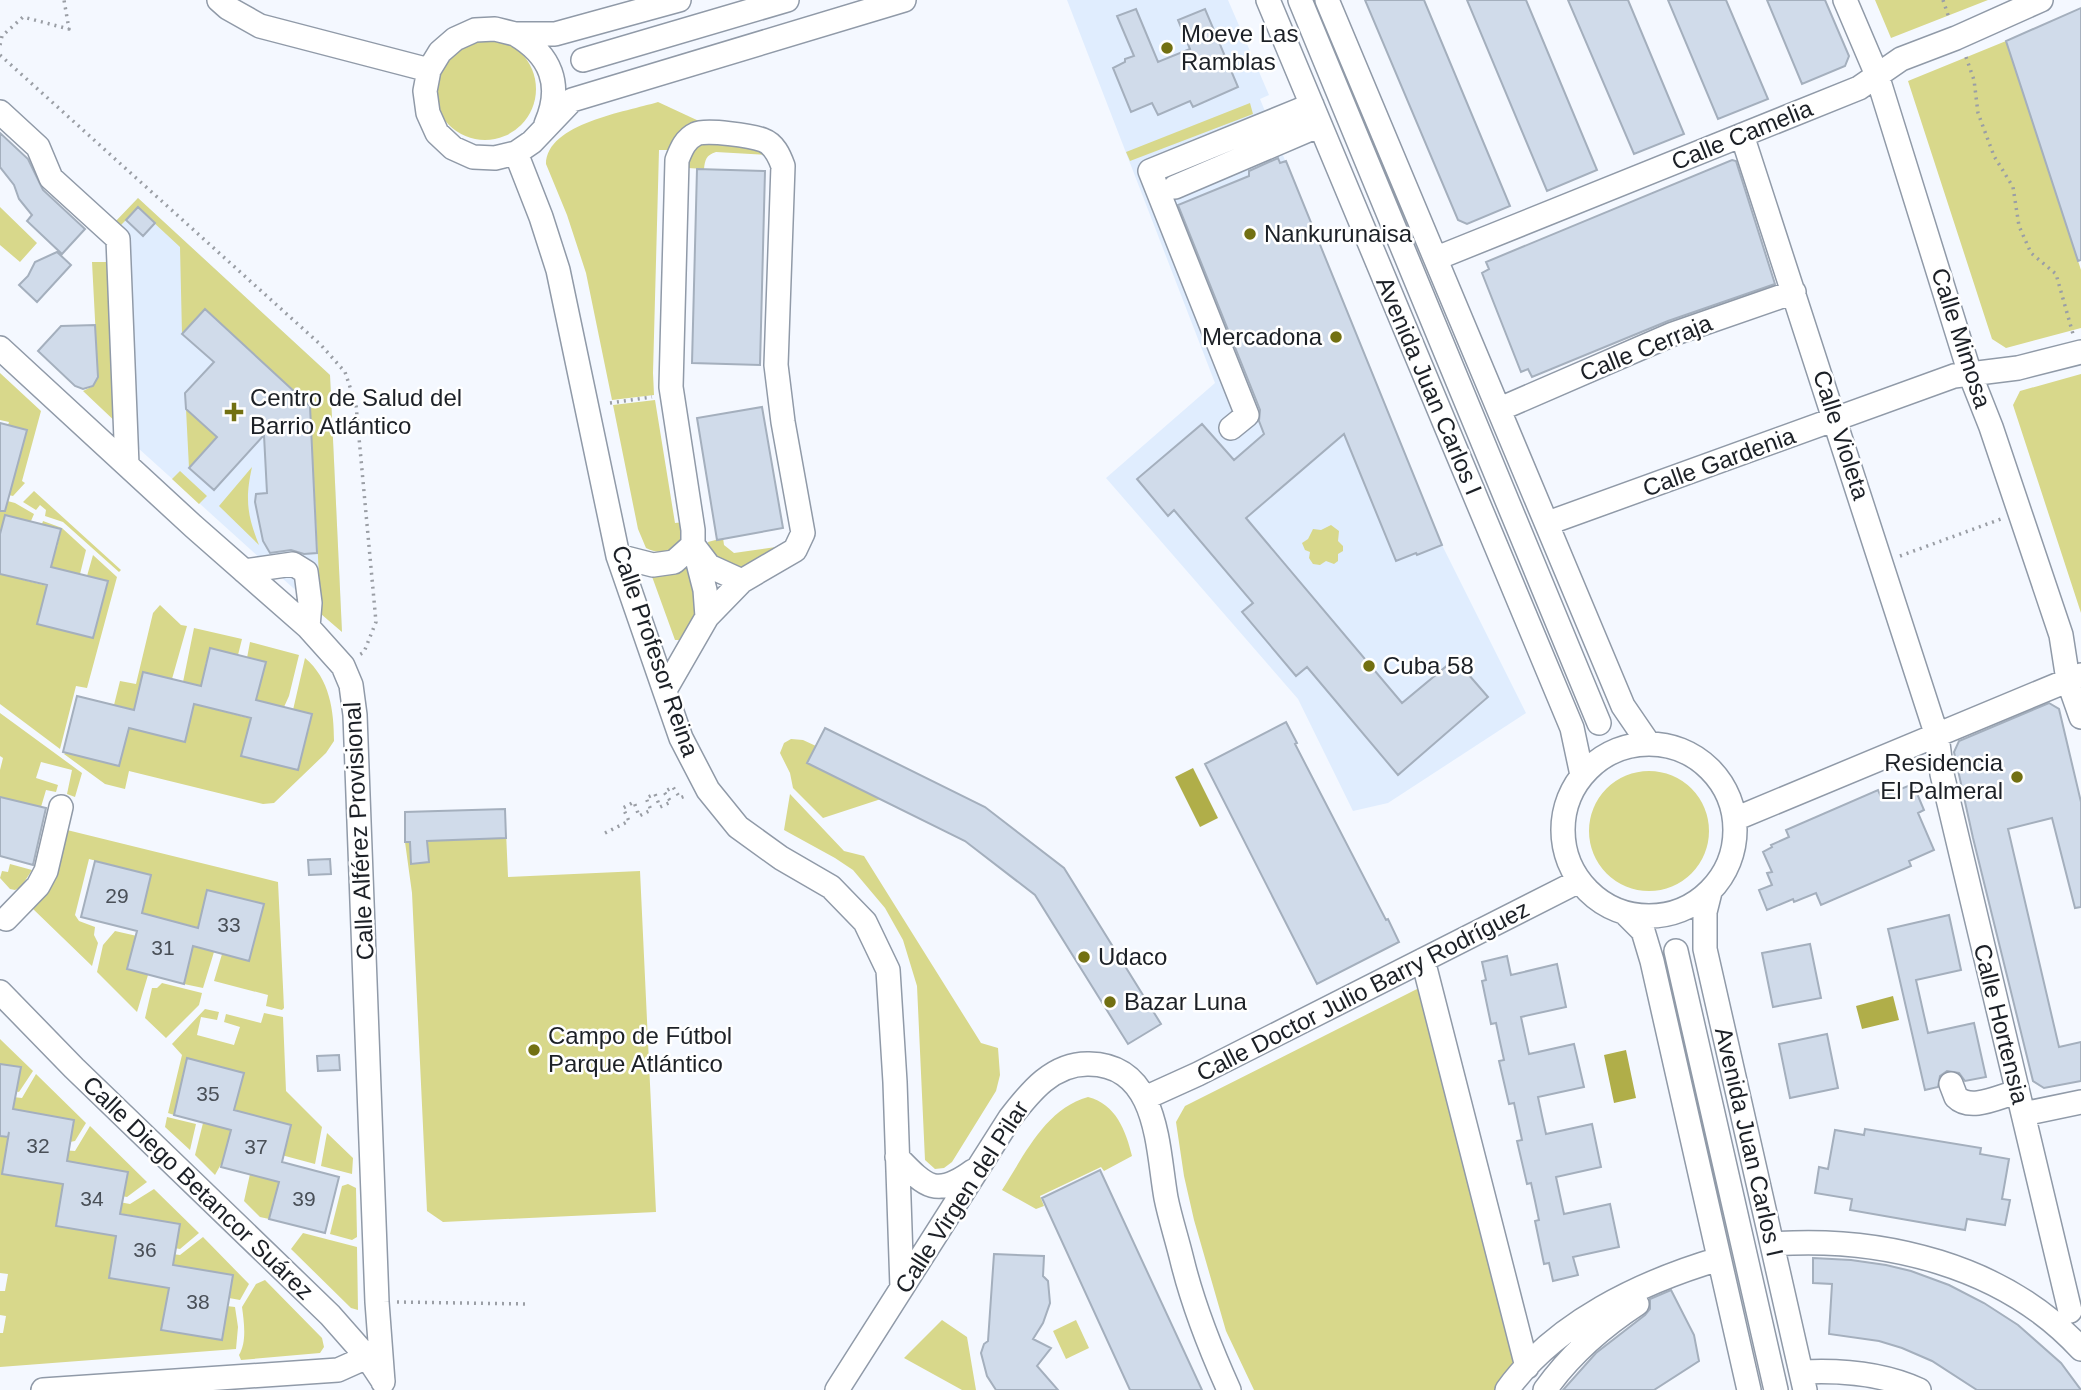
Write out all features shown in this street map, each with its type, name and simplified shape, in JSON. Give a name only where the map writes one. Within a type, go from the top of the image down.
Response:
[{"type":"street","points":[[219,0],[260,26],[429,70]]},
{"type":"street","points":[[679,0],[555,34],[515,34],[495,29],[475,30],[465,34],[440,52],[429,70],[425,92],[428,113],[438,133],[453,148],[473,157],[495,158],[516,153],[532,142],[572,100],[904,0]]},
{"type":"street","points":[[583,60],[787,0]]},
{"type":"street","name":"Avenida Juan Carlos I","points":[[1268,0],[1572,728],[1583,775]]},
{"type":"street","name":"Avenida Juan Carlos I","points":[[1300,0],[1599,723]]},
{"type":"street","points":[[1327,0],[1623,706],[1648,744]]},
{"type":"street","name":"Calle Mimosa","points":[[1845,0],[1877,75],[1970,374],[2075,677],[2081,717]]},
{"type":"street","name":"Calle Camelia","points":[[1437,258],[1859,88],[1901,59],[2042,0]]},
{"type":"street","points":[[515,34],[531,44],[543,57],[551,74],[554,92],[552,110],[545,127]]},
{"type":"street","points":[[0,112],[38,147],[51,178],[118,239],[127,465]]},
{"type":"street","points":[[1175,187],[1316,115]]},
{"type":"street","points":[[1231,428],[1247,415],[1150,171],[1316,115]]},
{"type":"street","points":[[665,690],[707,617],[742,581],[795,550],[803,533],[783,422],[776,365],[783,166],[776,149],[764,140],[706,131],[694,134],[684,144],[677,160],[671,387],[693,545],[705,590],[707,617]]},
{"type":"street","name":"Calle Violeta","points":[[1742,135],[1937,736]]},
{"type":"street","name":"Calle Profesor Reina","points":[[516,153],[558,270],[618,556],[681,738],[708,790],[738,827],[780,858],[831,887],[865,922],[888,970],[902,1288]]},
{"type":"street","name":"Calle Cerraja","points":[[1500,409],[1673,334],[1794,292]]},
{"type":"street","name":"Calle Gardenia","points":[[1548,523],[1954,376],[2018,368],[2078,344]]},
{"type":"street","name":"Calle Alférez Provisional","points":[[0,348],[160,496],[308,627],[343,666],[351,685],[355,715],[377,1302],[385,1386]]},
{"type":"street","points":[[160,496],[161,469]]},
{"type":"street","points":[[618,556],[653,565],[674,562],[693,545]]},
{"type":"street","points":[[693,545],[709,566],[742,581]]},
{"type":"street","points":[[244,571],[293,564],[306,572],[310,603],[308,627]]},
{"type":"street","points":[[1735,819],[2075,677]]},
{"type":"street","name":"Calle Hortensia","points":[[1937,736],[1945,787],[2069,1315]]},
{"type":"street","points":[[1648,744],[1670,746],[1690,754],[1710,768],[1727,793],[1735,819],[1734,846],[1726,871],[1710,892],[1692,906],[1670,914],[1648,917],[1626,914],[1600,902],[1579,881],[1566,856],[1563,828],[1568,800],[1583,775],[1601,758],[1624,748],[1648,744]]},
{"type":"street","points":[[6,919],[38,886],[46,871],[61,807]]},
{"type":"street","name":"Calle Doctor Julio Barry Rodríguez","points":[[1145,1098],[1579,881]]},
{"type":"street","name":"Avenida Juan Carlos I","points":[[1710,892],[1705,912],[1705,949],[1803,1381]]},
{"type":"street","points":[[1626,914],[1643,932],[1652,961],[1719,1263],[1743,1388]]},
{"type":"street","name":"Avenida Juan Carlos I","points":[[1676,951],[1776,1390]]},
{"type":"street","points":[[1423,960],[1527,1367]]},
{"type":"street","name":"Calle Diego Betancor Suárez","points":[[0,992],[330,1315],[368,1357],[385,1386]]},
{"type":"street","name":"Calle Virgen del Pilar","points":[[837,1390],[1010,1118],[1040,1083],[1074,1064],[1100,1064],[1134,1083],[1145,1098],[1156,1132],[1167,1199],[1186,1276],[1211,1349],[1229,1390]]},
{"type":"street","points":[[1951,1084],[1956,1097],[1968,1104],[2081,1102]]},
{"type":"street","points":[[897,1157],[928,1185],[943,1188],[977,1169]]},
{"type":"street","points":[[1772,1244],[1812,1241],[1862,1245],[1950,1265],[2069,1315],[2081,1349]]},
{"type":"street","points":[[1507,1390],[1518,1375],[1546,1348],[1598,1311],[1658,1280],[1719,1263]]},
{"type":"street","points":[[1545,1390],[1575,1354],[1626,1311],[1670,1285],[1719,1263]]},
{"type":"street","points":[[43,1390],[338,1370],[368,1357]]},
{"type":"street","points":[[1803,1381],[1824,1371],[1874,1376],[1919,1390]]},
{"type":"path","points":[[0,45],[2,36],[23,17],[69,29],[64,0]]},
{"type":"path","points":[[1943,0],[1974,80],[1978,113],[1994,156],[2013,187],[2019,226],[2031,253],[2056,274],[2078,344]]},
{"type":"path","points":[[0,55],[321,345],[345,372],[356,405],[376,622],[364,652],[343,666]]},
{"type":"path","points":[[610,403],[654,397]]},
{"type":"path","points":[[1882,563],[2019,512]]},
{"type":"path","points":[[605,833],[629,821],[624,808],[634,802],[639,816],[651,810],[646,799],[655,794],[660,807],[671,802],[664,792],[673,787],[680,798],[690,794],[684,787]]},
{"type":"path","points":[[377,1302],[528,1304]]},
{"type":"shaded area","points":[[1067,0],[1228,0],[1269,95],[1260,99],[1442,545],[1526,713],[1388,803],[1353,811],[1298,699],[1106,478],[1215,383]]},
{"type":"shaded area","points":[[1875,0],[1988,0],[1891,38]]},
{"type":"shaded area","points":[[485,38],[504,42],[521,53],[532,70],[536,89],[532,108],[521,125],[504,136],[485,140],[466,136],[449,125],[438,108],[434,89],[438,70],[449,53],[466,42]]},
{"type":"shaded area","points":[[2006,41],[2081,270],[2081,328],[2006,348],[1992,339],[1908,81]]},
{"type":"shaded area","points":[[658,102],[701,122],[673,150],[659,150],[654,395],[612,400],[586,273],[567,215],[546,164],[550,150],[559,138],[573,129],[590,121]]},
{"type":"shaded area","points":[[1250,103],[1253,114],[1130,161],[1126,152]]},
{"type":"shaded area","points":[[701,141],[748,143],[768,155],[716,152],[707,158],[704,169],[688,168],[688,155]]},
{"type":"shaded area","name":"Centro de Salud del Barrio Atlántico","points":[[138,198],[330,375],[342,632],[138,448],[128,233],[115,222]]},
{"type":"shaded area","points":[[138,198],[330,375],[342,632],[321,614],[310,406],[205,309],[182,334],[180,247],[138,208],[120,226],[115,222]]},
{"type":"shaded area","points":[[0,207],[37,243],[20,262],[0,245]]},
{"type":"shaded area","points":[[92,262],[113,262],[120,426],[83,391],[93,386],[98,377]]},
{"type":"shaded area","points":[[0,373],[41,411],[22,481],[25,483],[13,496],[0,493],[12,486],[17,468],[8,465],[22,449],[27,430],[0,420]]},
{"type":"shaded area","points":[[2081,374],[2081,613],[2013,405],[2020,391]]},
{"type":"shaded area","points":[[655,400],[675,523],[684,522],[678,543],[674,548],[662,552],[646,548],[638,529],[613,405]]},
{"type":"shaded area","points":[[186,409],[217,437],[189,468]]},
{"type":"shaded area","points":[[252,467],[248,507],[259,545],[219,506]]},
{"type":"shaded area","points":[[180,471],[207,496],[199,504],[172,479]]},
{"type":"shaded area","points":[[34,491],[121,570],[119,572],[63,522],[45,516],[46,510],[40,505],[36,510],[23,502]]},
{"type":"shaded area","points":[[0,499],[15,503],[34,514],[31,521],[5,515],[0,534]]},
{"type":"shaded area","points":[[43,521],[62,528],[86,550],[80,574],[43,565],[48,546],[57,547],[61,530],[42,524]]},
{"type":"shaded area","points":[[1331,525],[1339,531],[1338,541],[1343,546],[1343,551],[1338,554],[1338,561],[1334,564],[1326,561],[1320,565],[1313,564],[1309,558],[1310,552],[1305,550],[1302,543],[1308,539],[1313,529],[1321,530]]},
{"type":"shaded area","points":[[723,538],[724,545],[734,553],[790,545],[742,573],[709,553],[708,542]]},
{"type":"shaded area","points":[[93,555],[117,577],[87,688],[76,686],[60,749],[0,704],[0,574],[55,588],[42,605],[37,624],[87,576]]},
{"type":"shaded area","points":[[688,562],[694,567],[697,612],[679,640],[675,640],[650,571]]},
{"type":"shaded area","points":[[160,605],[181,625],[187,626],[172,679],[143,672],[139,690],[142,712],[114,705],[120,681],[136,684],[153,613]]},
{"type":"shaded area","points":[[194,628],[242,639],[238,655],[210,648],[205,666],[214,669],[208,688],[183,682]]},
{"type":"shaded area","points":[[250,642],[299,655],[284,707],[248,698],[253,678],[261,680],[266,663],[247,658]]},
{"type":"shaded area","points":[[305,658],[320,676],[329,696],[334,741],[326,753],[274,803],[263,804],[129,771],[125,789],[105,784],[64,754],[120,726],[185,742],[189,724],[181,722],[186,702],[260,721],[246,738],[242,756],[297,770],[302,752],[299,730],[308,732],[312,715],[293,710]]},
{"type":"shaded area","points":[[0,713],[82,773],[75,797],[67,794],[72,770],[41,762],[36,778],[58,785],[56,792],[46,790],[41,807],[0,797],[3,758],[0,756]]},
{"type":"shaded area","points":[[791,739],[803,740],[816,746],[808,762],[881,799],[823,818],[793,788],[790,773],[780,753],[784,743]]},
{"type":"shaded area","points":[[1193,768],[1218,818],[1200,827],[1175,777]]},
{"type":"shaded area","points":[[1649,771],[1672,775],[1692,788],[1705,808],[1709,831],[1705,854],[1692,874],[1672,887],[1649,891],[1626,887],[1606,874],[1593,854],[1589,831],[1593,808],[1606,788],[1626,775]]},
{"type":"shaded area","points":[[790,794],[844,851],[864,856],[981,1043],[998,1048],[1000,1075],[996,1091],[952,1162],[944,1168],[935,1169],[925,1160],[917,986],[903,940],[885,908],[853,870],[784,830]]},
{"type":"shaded area","name":"Campo de Fútbol Parque Atlántico","points":[[505,809],[508,877],[640,871],[656,1212],[443,1222],[427,1211],[412,893],[405,842],[405,812]]},
{"type":"shaded area","points":[[67,830],[278,882],[284,1008],[282,1010],[266,1006],[268,995],[214,981],[222,954],[249,960],[254,942],[142,913],[138,892],[147,893],[151,875],[89,859],[75,915],[79,921],[95,927],[94,935],[98,943],[92,966],[32,908]]},
{"type":"shaded area","points":[[10,864],[32,870],[21,887],[15,890],[10,889],[0,878],[2,871],[8,872]]},
{"type":"shaded area","points":[[115,931],[137,936],[128,969],[148,975],[137,1012],[97,972],[103,945]]},
{"type":"shaded area","points":[[185,944],[214,952],[203,988],[184,984]]},
{"type":"shaded area","points":[[162,983],[202,993],[199,1005],[166,1038],[145,1018],[152,988],[157,988]]},
{"type":"shaded area","points":[[1419,988],[1524,1375],[1514,1390],[1254,1390],[1226,1331],[1194,1220],[1176,1122],[1185,1106]]},
{"type":"shaded area","points":[[1893,996],[1899,1020],[1862,1029],[1856,1006]]},
{"type":"shaded area","points":[[205,1009],[219,1012],[217,1020],[201,1017],[197,1035],[234,1045],[240,1027],[224,1022],[226,1014],[261,1023],[264,1013],[283,1017],[286,1091],[322,1127],[315,1164],[274,1153],[287,1143],[291,1125],[225,1108],[243,1073],[187,1059],[182,1077],[192,1080],[178,1098],[174,1115],[168,1113],[182,1055],[172,1044]]},
{"type":"shaded area","points":[[0,1039],[33,1071],[19,1092],[0,1089],[20,1067],[0,1064]]},
{"type":"shaded area","points":[[1626,1050],[1636,1098],[1614,1103],[1604,1055]]},
{"type":"shaded area","points":[[36,1074],[86,1123],[75,1141],[70,1142],[74,1120],[1,1107],[4,1096],[22,1098]]},
{"type":"shaded area","points":[[1088,1097],[1113,1112],[1127,1137],[1132,1156],[1104,1171],[1101,1167],[1040,1196],[1044,1206],[1036,1209],[1002,1190],[1037,1135],[1048,1123],[1073,1103]]},
{"type":"shaded area","points":[[167,1117],[196,1124],[190,1150],[165,1127]]},
{"type":"shaded area","points":[[203,1123],[239,1132],[215,1175],[195,1155]]},
{"type":"shaded area","points":[[90,1126],[147,1182],[127,1197],[98,1192],[124,1194],[127,1172],[59,1160],[61,1150],[75,1151]]},
{"type":"shaded area","points":[[0,1130],[34,1136],[3,1174],[88,1188],[84,1207],[60,1203],[56,1226],[141,1240],[137,1259],[113,1255],[109,1278],[193,1292],[190,1311],[165,1307],[161,1330],[222,1340],[226,1318],[208,1314],[210,1304],[235,1307],[238,1327],[236,1349],[0,1367],[0,1333],[3,1333],[6,1316],[0,1315],[0,1291],[5,1291],[8,1274],[0,1273]]},
{"type":"shaded area","points":[[327,1133],[353,1158],[352,1174],[321,1166]]},
{"type":"shaded area","points":[[250,1174],[287,1184],[282,1204],[273,1202],[269,1219],[260,1217],[244,1201]]},
{"type":"shaded area","points":[[348,1184],[356,1188],[357,1237],[352,1240],[330,1234],[342,1186]]},
{"type":"shaded area","points":[[154,1189],[199,1233],[180,1249],[152,1242],[176,1246],[180,1224],[101,1210],[103,1199],[130,1204]]},
{"type":"shaded area","points":[[303,1233],[357,1247],[358,1310],[351,1308],[291,1249]]},
{"type":"shaded area","points":[[203,1237],[249,1284],[240,1300],[229,1298],[233,1275],[155,1262],[157,1252],[180,1255]]},
{"type":"shaded area","points":[[265,1280],[322,1338],[324,1347],[320,1353],[241,1360],[239,1355],[244,1332],[242,1307],[256,1284]]},
{"type":"shaded area","points":[[942,1320],[967,1337],[976,1390],[962,1390],[904,1358]]},
{"type":"shaded area","points":[[1076,1320],[1089,1348],[1066,1359],[1053,1331]]},
{"type":"building","points":[[1365,0],[1424,0],[1510,206],[1467,224],[1458,220]]},
{"type":"building","points":[[1467,0],[1526,0],[1597,170],[1547,191]]},
{"type":"building","points":[[1568,0],[1628,0],[1684,134],[1634,154]]},
{"type":"building","points":[[1668,0],[1726,0],[1768,99],[1718,119]]},
{"type":"building","points":[[1767,0],[1825,0],[1849,56],[1845,66],[1802,84]]},
{"type":"building","points":[[2081,8],[2081,260],[2078,261],[2006,41]]},
{"type":"building","points":[[1136,9],[1158,62],[1190,49],[1178,20],[1205,9],[1238,87],[1193,107],[1190,101],[1158,115],[1152,103],[1131,112],[1113,68],[1134,56],[1117,16]]},
{"type":"building","points":[[0,133],[28,159],[43,190],[85,229],[62,254],[27,221],[32,215],[0,167]]},
{"type":"building","points":[[1278,158],[1280,163],[1286,161],[1442,545],[1396,561],[1344,434],[1246,518],[1402,703],[1455,659],[1488,697],[1398,775],[1307,667],[1296,676],[1242,612],[1253,603],[1174,510],[1168,516],[1137,479],[1202,424],[1234,460],[1264,434],[1259,421],[1260,410],[1178,205],[1249,176],[1249,171]]},
{"type":"building","points":[[1732,160],[1736,161],[1775,284],[1668,321],[1532,377],[1528,369],[1521,372],[1482,273],[1489,269],[1486,262]]},
{"type":"building","points":[[697,169],[765,171],[760,365],[692,363]]},
{"type":"building","points":[[138,207],[155,223],[143,236],[126,220]]},
{"type":"building","points":[[57,252],[71,265],[37,302],[19,285],[28,276],[35,262]]},
{"type":"building","points":[[205,309],[310,406],[317,553],[304,554],[291,550],[270,553],[263,541],[255,502],[256,494],[267,493],[264,435],[214,490],[189,468],[217,437],[186,409],[185,393],[214,362],[182,334]]},
{"type":"building","points":[[95,325],[98,377],[93,386],[83,389],[75,386],[38,351],[61,326]]},
{"type":"building","points":[[762,407],[783,528],[717,540],[697,418]]},
{"type":"building","points":[[0,423],[27,430],[5,511],[0,511]]},
{"type":"building","points":[[5,515],[61,529],[51,567],[108,581],[93,638],[37,624],[47,585],[0,574],[0,534]]},
{"type":"building","points":[[210,648],[266,662],[256,700],[312,714],[298,770],[241,756],[251,718],[194,704],[185,742],[129,728],[119,766],[63,752],[77,696],[134,710],[143,672],[201,686]]},
{"type":"building","points":[[2049,703],[2059,709],[2081,802],[2081,907],[2075,908],[2052,818],[2008,829],[2059,1047],[2081,1042],[2081,1081],[2044,1088],[2033,1081],[1954,752],[1959,741]]},
{"type":"building","points":[[1286,722],[1399,942],[1317,984],[1205,764]]},
{"type":"building","points":[[825,728],[985,807],[1064,868],[1161,1024],[1128,1044],[1035,895],[965,841],[807,763]]},
{"type":"building","points":[[1913,784],[1924,810],[1918,813],[1934,850],[1909,861],[1911,866],[1821,905],[1816,893],[1767,910],[1759,890],[1772,885],[1767,873],[1772,872],[1763,852],[1789,837],[1786,830],[1878,790],[1881,797]]},
{"type":"building","points":[[0,797],[46,808],[33,865],[0,856]]},
{"type":"building","points":[[505,809],[506,838],[427,841],[429,862],[411,864],[410,842],[405,842],[405,812]]},
{"type":"building","points":[[330,859],[331,874],[309,875],[308,860]]},
{"type":"building","points":[[95,861],[151,875],[142,913],[198,928],[207,890],[264,904],[249,961],[193,946],[184,984],[127,969],[137,931],[81,917]]},
{"type":"building","points":[[1949,915],[1961,970],[1916,980],[1928,1033],[1974,1023],[1986,1077],[1965,1081],[1959,1073],[1947,1071],[1940,1076],[1938,1087],[1925,1090],[1888,929]]},
{"type":"building","points":[[1810,944],[1821,998],[1773,1007],[1762,953]]},
{"type":"building","points":[[1507,956],[1511,975],[1557,964],[1566,1007],[1521,1017],[1529,1054],[1574,1044],[1584,1087],[1538,1097],[1542,1116],[1546,1134],[1592,1124],[1601,1167],[1556,1177],[1564,1214],[1610,1204],[1619,1247],[1573,1257],[1578,1275],[1553,1281],[1549,1263],[1544,1264],[1535,1221],[1539,1220],[1535,1201],[1531,1183],[1527,1184],[1517,1141],[1522,1140],[1514,1103],[1509,1104],[1499,1061],[1504,1060],[1496,1023],[1491,1024],[1482,981],[1486,980],[1482,962]]},
{"type":"building","points":[[1827,1034],[1838,1088],[1790,1098],[1779,1044]]},
{"type":"building","points":[[339,1055],[340,1070],[318,1071],[317,1056]]},
{"type":"building","points":[[187,1058],[244,1073],[234,1110],[291,1125],[282,1162],[339,1177],[325,1233],[269,1219],[279,1182],[221,1167],[231,1130],[174,1115]]},
{"type":"building","points":[[0,1064],[21,1067],[13,1109],[74,1120],[67,1161],[128,1172],[120,1214],[180,1224],[173,1265],[233,1275],[222,1340],[161,1330],[169,1288],[109,1278],[116,1236],[56,1226],[63,1184],[2,1174],[9,1132],[8,1137],[0,1136]]},
{"type":"building","points":[[1865,1129],[1981,1148],[1980,1154],[2009,1159],[2002,1199],[2010,1200],[2005,1225],[1967,1219],[1965,1230],[1850,1210],[1852,1199],[1815,1193],[1819,1167],[1828,1169],[1835,1130],[1864,1135]]},
{"type":"building","points":[[1100,1170],[1202,1390],[1130,1390],[1042,1198]]},
{"type":"building","points":[[994,1254],[1044,1256],[1043,1276],[1048,1281],[1050,1303],[1043,1323],[1033,1339],[1051,1348],[1037,1366],[1058,1390],[996,1390],[987,1376],[981,1353],[988,1341]]},
{"type":"building","points":[[1813,1258],[1886,1265],[1949,1285],[2018,1325],[2061,1363],[2081,1390],[1977,1390],[1932,1361],[1902,1348],[1879,1341],[1829,1334],[1832,1284],[1813,1283]]},
{"type":"building","points":[[1671,1290],[1694,1335],[1699,1361],[1654,1390],[1563,1390],[1596,1353],[1645,1315],[1650,1309],[1650,1299]]},
{"type":"place","name":"Moeve Las Ramblas","points":[[1167,48]]},
{"type":"place","name":"Nankurunaisa","points":[[1250,234]]},
{"type":"place","name":"Mercadona","points":[[1336,337]]},
{"type":"place","name":"Centro de Salud del Barrio Atlántico","points":[[234,412]]},
{"type":"place","name":"Cuba 58","points":[[1369,666]]},
{"type":"place","name":"Residencia El Palmeral","points":[[2017,777]]},
{"type":"place","name":"Udaco","points":[[1084,957]]},
{"type":"place","name":"Bazar Luna","points":[[1110,1002]]},
{"type":"place","name":"Campo de Fútbol Parque Atlántico","points":[[534,1050]]}]
